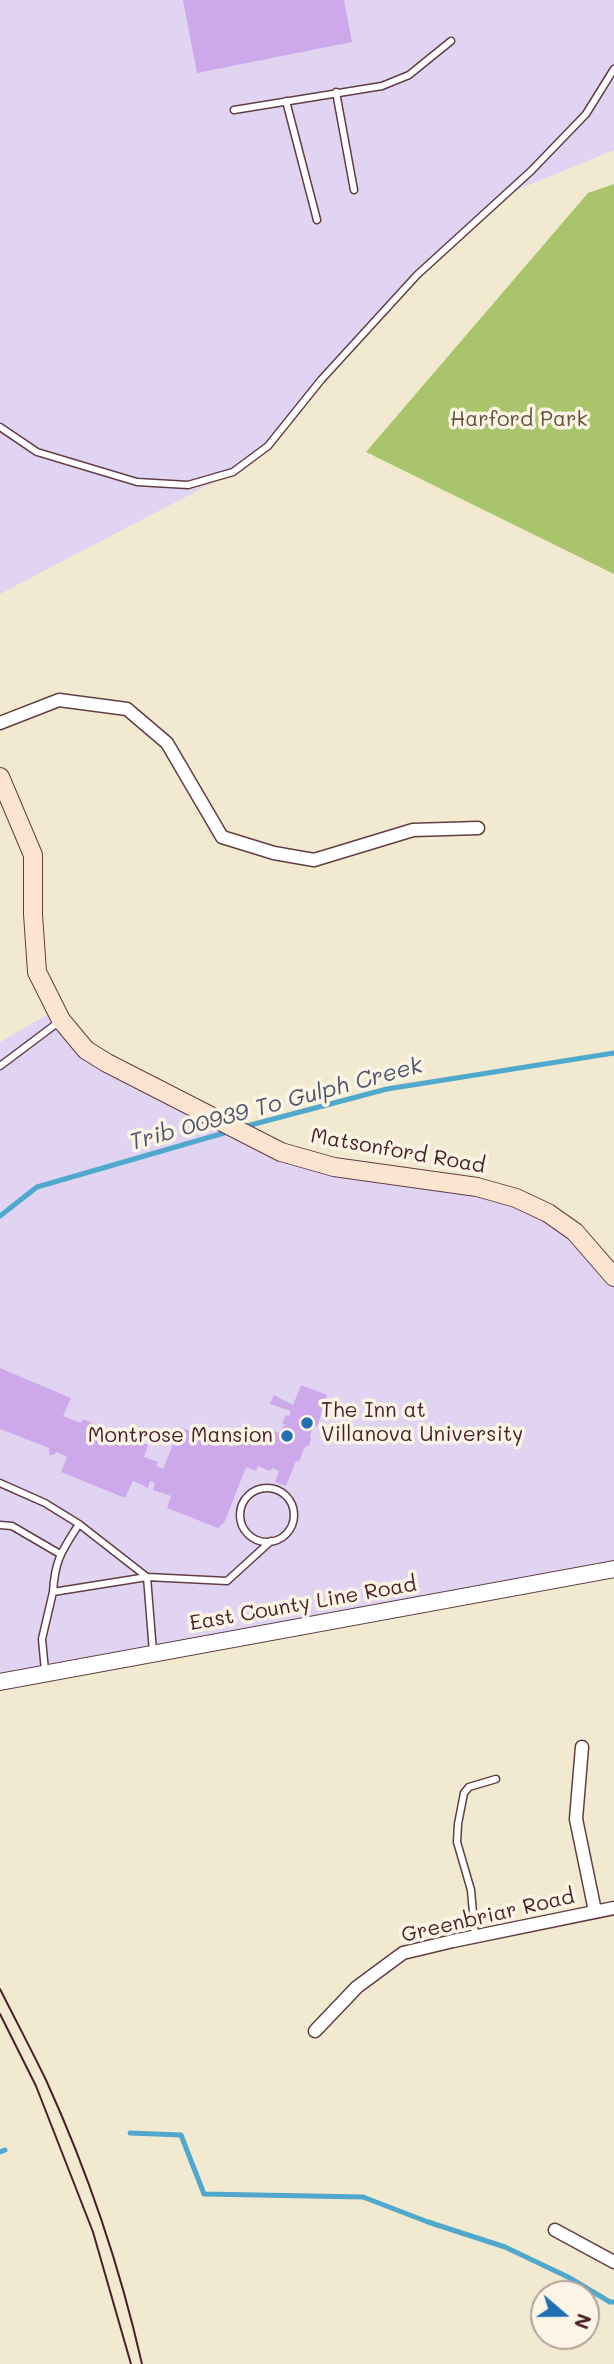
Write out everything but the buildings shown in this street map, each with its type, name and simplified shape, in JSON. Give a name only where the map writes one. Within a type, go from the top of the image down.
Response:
[{"type":"main road","name":"Matsonford Road","points":[[0,777],[33,855],[37,972],[61,1020],[86,1050],[281,1152],[334,1167],[477,1187],[516,1198],[548,1213],[575,1232],[614,1277]]},
{"type":"street","points":[[0,723],[59,700],[127,709],[167,743],[222,837],[274,853],[314,860],[414,830],[478,828]]},
{"type":"street","name":"East County Line Road","points":[[0,1682],[614,1569]]},
{"type":"street","points":[[582,1747],[576,1819],[595,1911]]},
{"type":"street","name":"Greenbriar Road","points":[[315,2031],[357,1987],[403,1953],[614,1908]]},
{"type":"street","points":[[555,2230],[614,2262]]},
{"type":"lane","points":[[234,110],[382,86],[410,75],[451,41]]},
{"type":"lane","points":[[0,427],[37,452],[137,482],[188,485],[233,472],[268,446],[321,380],[417,275],[531,171],[586,114],[614,69]]},
{"type":"lane","points":[[336,92],[354,190]]},
{"type":"lane","points":[[286,101],[317,220]]},
{"type":"lane","points":[[0,1066],[61,1020]]},
{"type":"lane","points":[[0,1483],[46,1503],[79,1524],[147,1577],[153,1652]]},
{"type":"lane","points":[[52,1592],[147,1577],[227,1581],[271,1541],[279,1539],[291,1528],[294,1511],[292,1503],[280,1491],[264,1488],[249,1495],[241,1509],[241,1518],[248,1533],[262,1541],[271,1541]]},
{"type":"lane","points":[[45,1673],[42,1639],[54,1568],[60,1553],[79,1524]]},
{"type":"lane","points":[[0,1525],[12,1525],[60,1553]]},
{"type":"lane","points":[[475,1936],[471,1890],[457,1842],[458,1824],[464,1793],[469,1787],[496,1779]]},
{"type":"shaded area","points":[[0,0],[614,0],[614,150],[505,195],[417,275],[321,380],[268,446],[233,472],[0,594]]},
{"type":"shaded area","name":"The Inn at Villanova University","points":[[57,1009],[86,1050],[281,1152],[477,1187],[548,1213],[614,1277],[614,1569],[0,1682],[0,1042]]},
{"type":"green space","name":"Harford Park","points":[[614,184],[614,574],[366,452],[588,193]]},
{"type":"waterway","name":"Trib 00939 To Gulph Creek","points":[[243,1127],[387,1089],[614,1053]]},
{"type":"waterway","name":"Trib 00939 To Gulph Creek","points":[[0,1216],[37,1187],[231,1131]]},
{"type":"waterway","points":[[130,2133],[181,2135],[204,2194],[363,2197],[505,2247],[614,2302]]},
{"type":"waterway","points":[[0,2152],[5,2150]]},
{"type":"tram line","points":[[0,1989],[46,2080],[89,2184],[113,2255],[142,2364]]},
{"type":"tram line","points":[[0,2014],[36,2086],[93,2232],[131,2364]]},
{"type":"place","name":"The Inn at Villanova University","points":[[307,1423]]},
{"type":"place","name":"Montrose Mansion","points":[[287,1436]]}]
